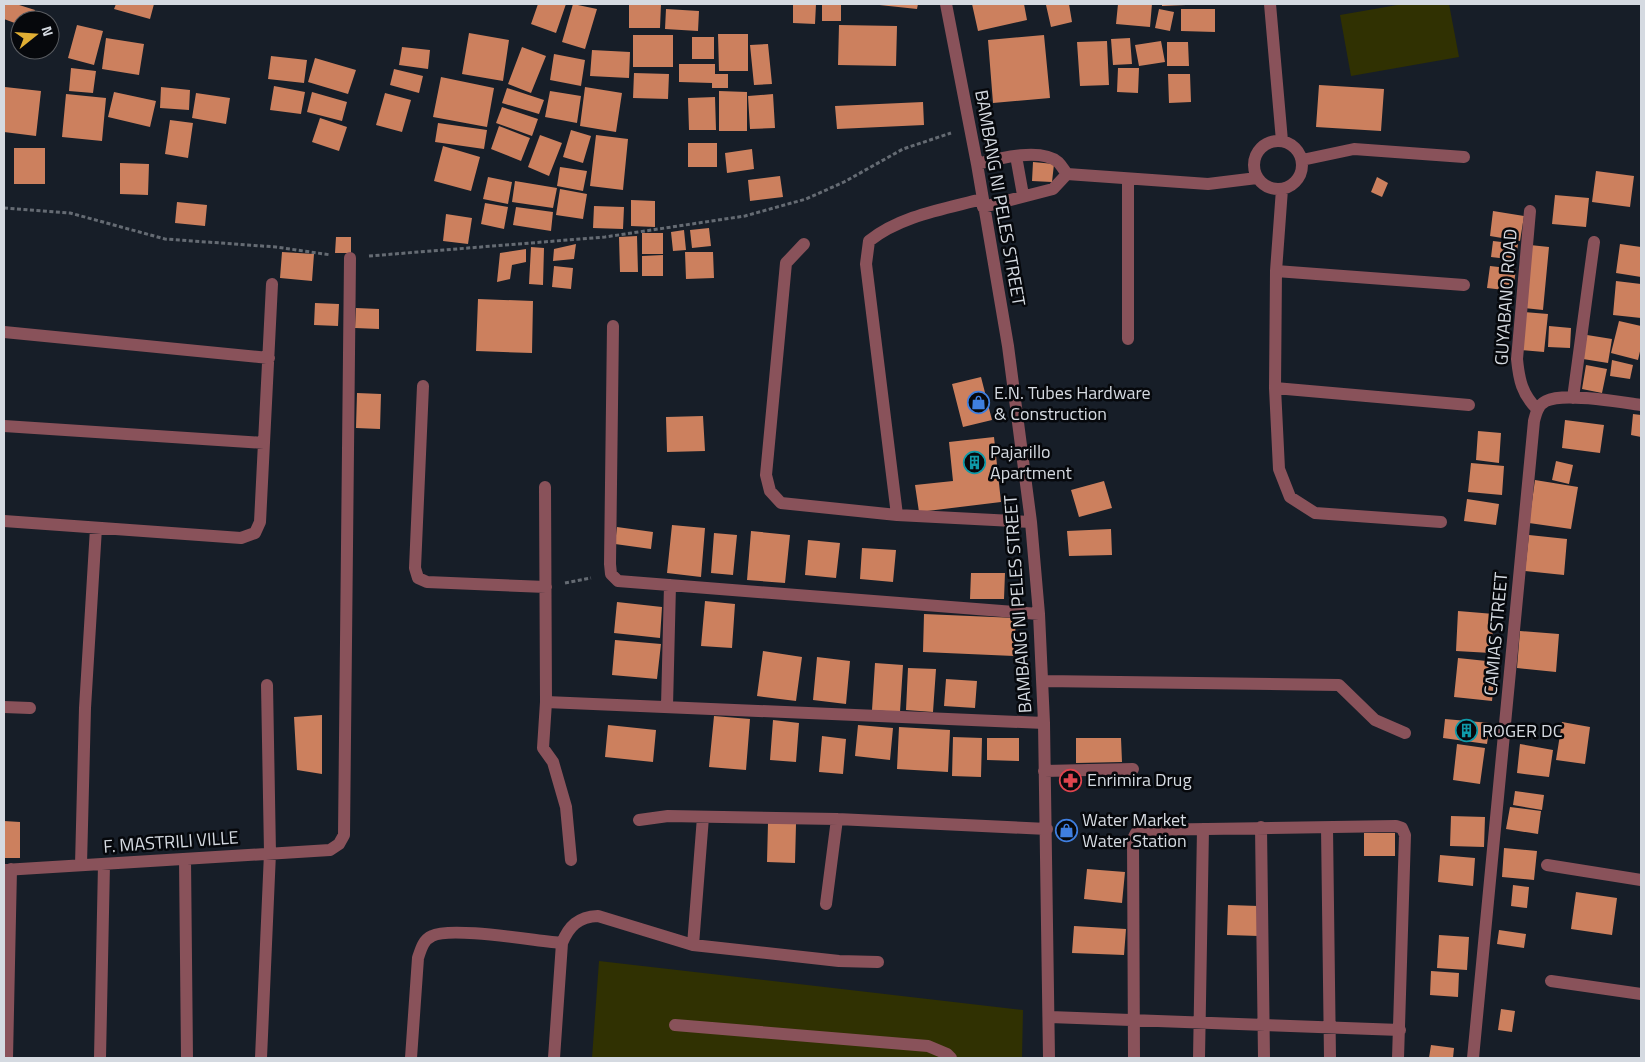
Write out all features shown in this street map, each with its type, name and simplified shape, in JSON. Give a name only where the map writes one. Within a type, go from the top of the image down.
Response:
[{"type":"street","name":"BAMBANG NI PELES STREET","points":[[946,4],[977,164],[1008,346],[1031,522],[1043,681],[1050,1017],[1049,1058]]},
{"type":"street","points":[[1270,4],[1282,141]]},
{"type":"street","points":[[1282,141],[1295,148],[1302,160],[1300,176],[1289,186],[1282,189],[1268,187],[1257,178],[1254,170],[1256,155],[1267,143],[1282,141]]},
{"type":"street","points":[[1302,160],[1354,149],[1464,157]]},
{"type":"street","points":[[977,164],[1016,156],[1057,161],[1067,174],[1208,184],[1257,178]]},
{"type":"street","points":[[1016,156],[1023,195]]},
{"type":"street","points":[[897,515],[866,264],[869,241],[888,228],[915,217],[1053,189],[1067,174]]},
{"type":"street","points":[[1128,179],[1128,339]]},
{"type":"street","points":[[1282,189],[1276,271],[1275,388],[1279,469],[1290,497],[1315,513],[1441,522]]},
{"type":"street","name":"GUYABANO ROAD","points":[[1530,211],[1517,359],[1519,380],[1526,399],[1537,409]]},
{"type":"street","points":[[1573,398],[1594,242]]},
{"type":"street","points":[[804,244],[786,263],[766,475],[770,490],[781,503],[897,515],[1031,522]]},
{"type":"street","name":"F. MASTRILI VILLE","points":[[7,869],[330,850],[339,844],[344,835],[350,258]]},
{"type":"street","points":[[1276,271],[1464,284]]},
{"type":"street","points":[[4,521],[241,538],[255,533],[260,522],[272,284]]},
{"type":"street","points":[[614,326],[611,574],[618,581],[1039,614]]},
{"type":"street","points":[[4,332],[269,358]]},
{"type":"street","points":[[423,386],[415,568],[418,578],[426,582],[546,587]]},
{"type":"street","points":[[1275,388],[1470,405]]},
{"type":"street","points":[[1537,409],[1546,401],[1573,398],[1641,405]]},
{"type":"street","name":"CAMIAS STREET","points":[[1473,1058],[1509,690],[1530,447],[1537,409]]},
{"type":"street","points":[[4,426],[264,443]]},
{"type":"street","points":[[545,487],[546,702],[543,748],[553,762],[566,807],[571,860]]},
{"type":"street","points":[[81,865],[85,708],[96,528]]},
{"type":"street","points":[[667,706],[670,585]]},
{"type":"street","points":[[1043,681],[1339,685],[1375,720],[1405,733]]},
{"type":"street","points":[[261,1058],[270,854],[267,685]]},
{"type":"street","points":[[546,702],[1044,723]]},
{"type":"street","points":[[4,706],[30,708]]},
{"type":"street","points":[[1044,771],[1133,769]]},
{"type":"street","points":[[640,820],[668,816],[837,819],[1046,829]]},
{"type":"street","points":[[693,945],[703,817]]},
{"type":"street","points":[[826,904],[837,819]]},
{"type":"street","points":[[1134,1058],[1133,839],[1136,833],[1142,830],[1396,826],[1402,828],[1405,835],[1398,1058]]},
{"type":"street","points":[[1261,828],[1264,1058]]},
{"type":"street","points":[[1327,828],[1330,1058]]},
{"type":"street","points":[[1199,1058],[1203,829]]},
{"type":"street","points":[[185,859],[187,1058]]},
{"type":"street","points":[[100,1058],[104,864]]},
{"type":"street","points":[[1547,866],[1641,880]]},
{"type":"street","points":[[7,869],[7,1058]]},
{"type":"street","points":[[554,1058],[562,943],[567,931],[575,922],[585,916],[598,916],[693,945],[838,961],[878,962]]},
{"type":"street","points":[[411,1058],[418,958],[423,944],[431,936],[444,933],[461,933],[562,943]]},
{"type":"street","points":[[1551,981],[1641,994]]},
{"type":"street","points":[[1050,1017],[1400,1030]]},
{"type":"street","points":[[675,1025],[928,1046],[947,1054],[951,1058]]},
{"type":"path","points":[[4,208],[70,213],[165,239],[276,247],[350,258],[470,250],[605,237],[745,216],[806,198],[844,182],[903,149],[970,126]]},
{"type":"path","points":[[546,587],[611,574]]},
{"type":"shaded area","points":[[1403,4],[1449,4],[1459,57],[1351,76],[1340,15]]},
{"type":"shaded area","points":[[599,961],[1023,1010],[1022,1058],[592,1058]]},
{"type":"building","points":[[4,4],[16,4],[35,10],[10,10],[10,21],[4,19]]},
{"type":"building","points":[[116,4],[154,4],[150,19],[114,9]]},
{"type":"building","points":[[538,4],[566,4],[556,33],[531,24]]},
{"type":"building","points":[[573,4],[597,9],[585,49],[562,42]]},
{"type":"building","points":[[629,4],[661,4],[660,28],[629,28]]},
{"type":"building","points":[[793,4],[816,4],[815,24],[793,23]]},
{"type":"building","points":[[822,4],[841,4],[841,21],[822,21]]},
{"type":"building","points":[[870,4],[918,4],[917,9]]},
{"type":"building","points":[[972,4],[1024,4],[1027,20],[978,31]]},
{"type":"building","points":[[1069,4],[1072,22],[1051,27],[1046,5]]},
{"type":"building","points":[[1118,4],[1152,4],[1150,27],[1116,24]]},
{"type":"building","points":[[1162,4],[1186,4],[1186,5],[1162,6]]},
{"type":"building","points":[[666,9],[699,11],[698,31],[665,29]]},
{"type":"building","points":[[1159,9],[1174,12],[1170,31],[1155,28]]},
{"type":"building","points":[[1181,9],[1215,9],[1215,32],[1181,31]]},
{"type":"building","points":[[77,25],[103,31],[94,65],[68,58]]},
{"type":"building","points":[[839,25],[897,26],[896,66],[838,65]]},
{"type":"building","points":[[469,33],[509,40],[503,81],[462,74]]},
{"type":"building","points":[[718,34],[748,34],[748,71],[719,71]]},
{"type":"building","points":[[633,35],[673,35],[673,67],[633,67]]},
{"type":"building","points":[[1044,35],[1050,98],[993,103],[988,40]]},
{"type":"building","points":[[692,37],[714,37],[714,59],[692,59]]},
{"type":"building","points":[[106,38],[144,44],[139,75],[102,69]]},
{"type":"building","points":[[1130,38],[1132,64],[1113,65],[1111,39]]},
{"type":"building","points":[[1107,41],[1109,85],[1080,86],[1077,42]]},
{"type":"building","points":[[1161,41],[1165,62],[1139,66],[1135,45]]},
{"type":"building","points":[[1167,42],[1188,42],[1189,66],[1167,66]]},
{"type":"building","points":[[768,44],[772,84],[754,85],[750,45]]},
{"type":"building","points":[[402,47],[430,50],[428,69],[399,65]]},
{"type":"building","points":[[522,47],[546,56],[531,93],[508,84]]},
{"type":"building","points":[[592,50],[630,52],[629,78],[590,76]]},
{"type":"building","points":[[554,54],[585,60],[581,86],[550,80]]},
{"type":"building","points":[[271,56],[307,60],[304,83],[268,79]]},
{"type":"building","points":[[315,58],[356,70],[348,94],[308,82]]},
{"type":"building","points":[[679,64],[715,64],[715,74],[728,74],[728,88],[712,88],[712,83],[679,82]]},
{"type":"building","points":[[71,68],[96,71],[93,93],[69,91]]},
{"type":"building","points":[[1118,68],[1139,68],[1138,93],[1117,92]]},
{"type":"building","points":[[394,69],[423,76],[419,93],[390,85]]},
{"type":"building","points":[[634,73],[669,74],[668,99],[633,98]]},
{"type":"building","points":[[1168,74],[1190,74],[1191,102],[1169,103]]},
{"type":"building","points":[[441,77],[494,88],[487,127],[433,117]]},
{"type":"building","points":[[1319,85],[1384,89],[1381,131],[1316,127]]},
{"type":"building","points":[[274,86],[305,92],[301,114],[270,110]]},
{"type":"building","points":[[5,87],[41,91],[36,136],[4,132]]},
{"type":"building","points":[[161,87],[190,90],[189,110],[160,108]]},
{"type":"building","points":[[585,87],[622,93],[616,132],[580,126]]},
{"type":"building","points":[[507,88],[544,100],[539,114],[502,103]]},
{"type":"building","points":[[550,91],[581,96],[577,123],[545,117]]},
{"type":"building","points":[[719,91],[747,92],[747,131],[719,131]]},
{"type":"building","points":[[114,92],[156,101],[150,127],[108,117]]},
{"type":"building","points":[[312,92],[347,102],[342,121],[307,112]]},
{"type":"building","points":[[196,93],[230,98],[226,124],[192,118]]},
{"type":"building","points":[[385,93],[411,100],[402,132],[376,125]]},
{"type":"building","points":[[66,94],[106,98],[102,141],[62,137]]},
{"type":"building","points":[[773,94],[775,128],[750,129],[748,96]]},
{"type":"building","points":[[715,97],[716,130],[689,130],[688,98]]},
{"type":"building","points":[[923,102],[924,125],[837,129],[835,106]]},
{"type":"building","points":[[502,107],[538,119],[532,136],[496,123]]},
{"type":"building","points":[[320,118],[347,127],[339,151],[312,142]]},
{"type":"building","points":[[170,120],[193,123],[188,158],[165,154]]},
{"type":"building","points":[[438,123],[487,130],[484,149],[435,142]]},
{"type":"building","points":[[499,126],[530,138],[521,161],[491,149]]},
{"type":"building","points":[[571,130],[591,136],[583,163],[563,157]]},
{"type":"building","points":[[540,135],[562,143],[549,176],[528,167]]},
{"type":"building","points":[[596,135],[628,139],[623,190],[590,186]]},
{"type":"building","points":[[688,143],[717,143],[717,167],[688,167]]},
{"type":"building","points":[[443,146],[480,157],[471,191],[434,181]]},
{"type":"building","points":[[14,148],[45,148],[45,184],[14,184]]},
{"type":"building","points":[[752,149],[754,169],[727,173],[725,153]]},
{"type":"building","points":[[1033,162],[1054,164],[1052,182],[1032,181]]},
{"type":"building","points":[[120,163],[149,164],[148,195],[120,194]]},
{"type":"building","points":[[560,167],[587,171],[583,191],[557,186]]},
{"type":"building","points":[[1596,171],[1634,176],[1630,207],[1592,202]]},
{"type":"building","points":[[780,176],[783,197],[750,201],[748,180]]},
{"type":"building","points":[[488,177],[512,182],[508,204],[483,199]]},
{"type":"building","points":[[1377,177],[1388,183],[1382,197],[1371,192]]},
{"type":"building","points":[[515,181],[557,188],[553,208],[512,202]]},
{"type":"building","points":[[560,189],[587,194],[583,219],[556,215]]},
{"type":"building","points":[[1555,195],[1589,198],[1586,227],[1552,224]]},
{"type":"building","points":[[631,200],[655,201],[655,227],[631,226]]},
{"type":"building","points":[[177,202],[207,205],[205,226],[175,223]]},
{"type":"building","points":[[485,203],[508,207],[504,229],[481,224]]},
{"type":"building","points":[[594,206],[624,207],[623,229],[593,228]]},
{"type":"building","points":[[516,207],[553,212],[551,231],[513,225]]},
{"type":"building","points":[[1493,211],[1524,216],[1520,241],[1490,236]]},
{"type":"building","points":[[446,214],[472,218],[468,244],[443,241]]},
{"type":"building","points":[[709,228],[711,246],[692,248],[690,230]]},
{"type":"building","points":[[684,230],[686,250],[673,251],[671,232]]},
{"type":"building","points":[[642,233],[663,233],[663,254],[642,254]]},
{"type":"building","points":[[637,236],[638,272],[620,272],[619,237]]},
{"type":"building","points":[[336,237],[351,237],[351,253],[335,253]]},
{"type":"building","points":[[1493,241],[1518,244],[1516,260],[1491,257]]},
{"type":"building","points":[[576,244],[574,259],[553,261],[554,249]]},
{"type":"building","points":[[1620,244],[1641,247],[1641,277],[1616,273]]},
{"type":"building","points":[[1530,245],[1549,247],[1543,310],[1524,308]]},
{"type":"building","points":[[531,247],[544,248],[543,285],[529,284]]},
{"type":"building","points":[[526,249],[526,262],[512,265],[510,279],[497,282],[500,253]]},
{"type":"building","points":[[282,252],[314,254],[312,281],[280,278]]},
{"type":"building","points":[[685,252],[713,252],[714,278],[686,279]]},
{"type":"building","points":[[663,255],[663,276],[642,276],[642,256]]},
{"type":"building","points":[[554,266],[573,268],[571,289],[552,287]]},
{"type":"building","points":[[1490,266],[1516,269],[1513,291],[1487,288]]},
{"type":"building","points":[[1616,281],[1641,284],[1641,318],[1613,315]]},
{"type":"building","points":[[478,299],[533,301],[532,353],[476,351]]},
{"type":"building","points":[[315,303],[339,304],[338,326],[314,325]]},
{"type":"building","points":[[356,308],[379,309],[379,329],[355,328]]},
{"type":"building","points":[[1524,312],[1548,314],[1544,352],[1521,350]]},
{"type":"building","points":[[1619,321],[1641,326],[1641,347],[1638,360],[1611,353]]},
{"type":"building","points":[[1549,326],[1571,328],[1570,348],[1548,347]]},
{"type":"building","points":[[1587,335],[1612,339],[1608,363],[1583,359]]},
{"type":"building","points":[[1612,360],[1633,365],[1630,379],[1610,376]]},
{"type":"building","points":[[1586,365],[1607,369],[1602,393],[1582,389]]},
{"type":"building","points":[[981,377],[992,420],[963,427],[952,384]]},
{"type":"building","points":[[357,393],[381,394],[380,429],[356,428]]},
{"type":"building","points":[[1633,414],[1641,415],[1641,437],[1631,435]]},
{"type":"building","points":[[703,416],[705,451],[667,452],[666,417]]},
{"type":"building","points":[[1565,420],[1604,425],[1600,453],[1562,448]]},
{"type":"building","points":[[1478,431],[1501,433],[1499,463],[1476,460]]},
{"type":"building","name":"Pajarillo Apartment","points":[[994,437],[1001,502],[919,512],[915,485],[953,481],[949,442]]},
{"type":"building","points":[[1556,461],[1573,465],[1569,484],[1552,480]]},
{"type":"building","points":[[1471,463],[1504,466],[1502,495],[1468,492]]},
{"type":"building","points":[[1535,480],[1578,487],[1571,529],[1529,523]]},
{"type":"building","points":[[1104,481],[1112,508],[1079,517],[1071,490]]},
{"type":"building","points":[[1467,499],[1499,504],[1496,525],[1464,521]]},
{"type":"building","points":[[672,525],[705,528],[701,577],[667,573]]},
{"type":"building","points":[[617,527],[653,532],[651,549],[615,544]]},
{"type":"building","points":[[1111,529],[1112,555],[1069,556],[1067,531]]},
{"type":"building","points":[[751,531],[790,535],[785,583],[747,580]]},
{"type":"building","points":[[714,533],[737,535],[733,575],[711,573]]},
{"type":"building","points":[[1529,535],[1567,539],[1564,575],[1525,571]]},
{"type":"building","points":[[808,540],[840,543],[836,578],[805,575]]},
{"type":"building","points":[[862,548],[896,550],[893,582],[860,579]]},
{"type":"building","points":[[971,573],[1005,573],[1004,599],[970,599]]},
{"type":"building","points":[[705,601],[735,604],[732,648],[701,646]]},
{"type":"building","points":[[617,602],[662,607],[660,638],[614,633]]},
{"type":"building","points":[[1458,611],[1494,614],[1491,653],[1456,651]]},
{"type":"building","points":[[924,614],[1016,618],[1014,656],[923,652]]},
{"type":"building","points":[[1520,631],[1559,634],[1556,672],[1517,668]]},
{"type":"building","points":[[615,640],[661,644],[657,679],[612,675]]},
{"type":"building","points":[[763,651],[802,657],[796,701],[757,696]]},
{"type":"building","points":[[817,657],[850,661],[846,704],[813,700]]},
{"type":"building","points":[[1458,658],[1496,662],[1492,701],[1454,697]]},
{"type":"building","points":[[875,663],[903,665],[900,712],[872,710]]},
{"type":"building","points":[[908,668],[936,669],[933,712],[906,710]]},
{"type":"building","points":[[946,679],[977,681],[975,708],[944,706]]},
{"type":"building","points":[[322,715],[322,774],[297,770],[294,717]]},
{"type":"building","points":[[714,716],[750,719],[746,770],[709,767]]},
{"type":"building","name":"ROGER DC","points":[[1445,719],[1490,723],[1487,744],[1443,738]]},
{"type":"building","points":[[773,720],[799,723],[796,762],[770,760]]},
{"type":"building","points":[[1562,722],[1590,727],[1585,764],[1556,760]]},
{"type":"building","points":[[608,725],[656,730],[653,762],[605,757]]},
{"type":"building","points":[[858,725],[893,728],[890,760],[855,756]]},
{"type":"building","points":[[899,727],[950,730],[948,772],[897,769]]},
{"type":"building","points":[[822,736],[846,739],[843,774],[819,772]]},
{"type":"building","points":[[953,737],[982,738],[981,777],[952,776]]},
{"type":"building","points":[[987,738],[1019,738],[1019,761],[987,760]]},
{"type":"building","points":[[1076,738],[1121,738],[1122,762],[1076,763]]},
{"type":"building","points":[[1457,744],[1485,748],[1480,784],[1453,780]]},
{"type":"building","points":[[1520,744],[1553,750],[1549,777],[1517,773]]},
{"type":"building","points":[[1515,791],[1544,795],[1542,810],[1513,805]]},
{"type":"building","points":[[1510,807],[1541,811],[1538,834],[1506,829]]},
{"type":"building","points":[[1451,816],[1485,817],[1484,847],[1450,846]]},
{"type":"building","points":[[4,821],[20,822],[20,858],[4,858]]},
{"type":"building","points":[[768,823],[796,824],[795,863],[767,862]]},
{"type":"building","points":[[1364,833],[1395,833],[1395,856],[1364,856]]},
{"type":"building","points":[[1504,848],[1537,851],[1534,880],[1502,877]]},
{"type":"building","points":[[1440,855],[1475,858],[1473,886],[1438,882]]},
{"type":"building","points":[[1087,869],[1125,872],[1122,903],[1084,899]]},
{"type":"building","points":[[1513,885],[1529,887],[1527,908],[1511,906]]},
{"type":"building","points":[[1576,892],[1617,898],[1612,935],[1571,929]]},
{"type":"building","points":[[1228,905],[1259,906],[1259,936],[1227,935]]},
{"type":"building","points":[[1074,926],[1126,929],[1124,955],[1072,953]]},
{"type":"building","points":[[1499,930],[1526,934],[1524,948],[1497,944]]},
{"type":"building","points":[[1439,935],[1469,937],[1467,970],[1437,968]]},
{"type":"building","points":[[1431,971],[1459,973],[1458,997],[1430,995]]},
{"type":"building","points":[[1501,1009],[1515,1011],[1512,1032],[1498,1030]]},
{"type":"building","points":[[1431,1045],[1454,1048],[1453,1058],[1429,1058]]},
{"type":"place","name":"E.N. Tubes Hardware & Construction","points":[[978,403]]},
{"type":"place","name":"Pajarillo Apartment","points":[[974,462]]},
{"type":"place","name":"ROGER DC","points":[[1466,731]]},
{"type":"place","name":"Enrimira Drug","points":[[1071,780]]},
{"type":"place","name":"Water Market Water Station","points":[[1066,830]]}]
